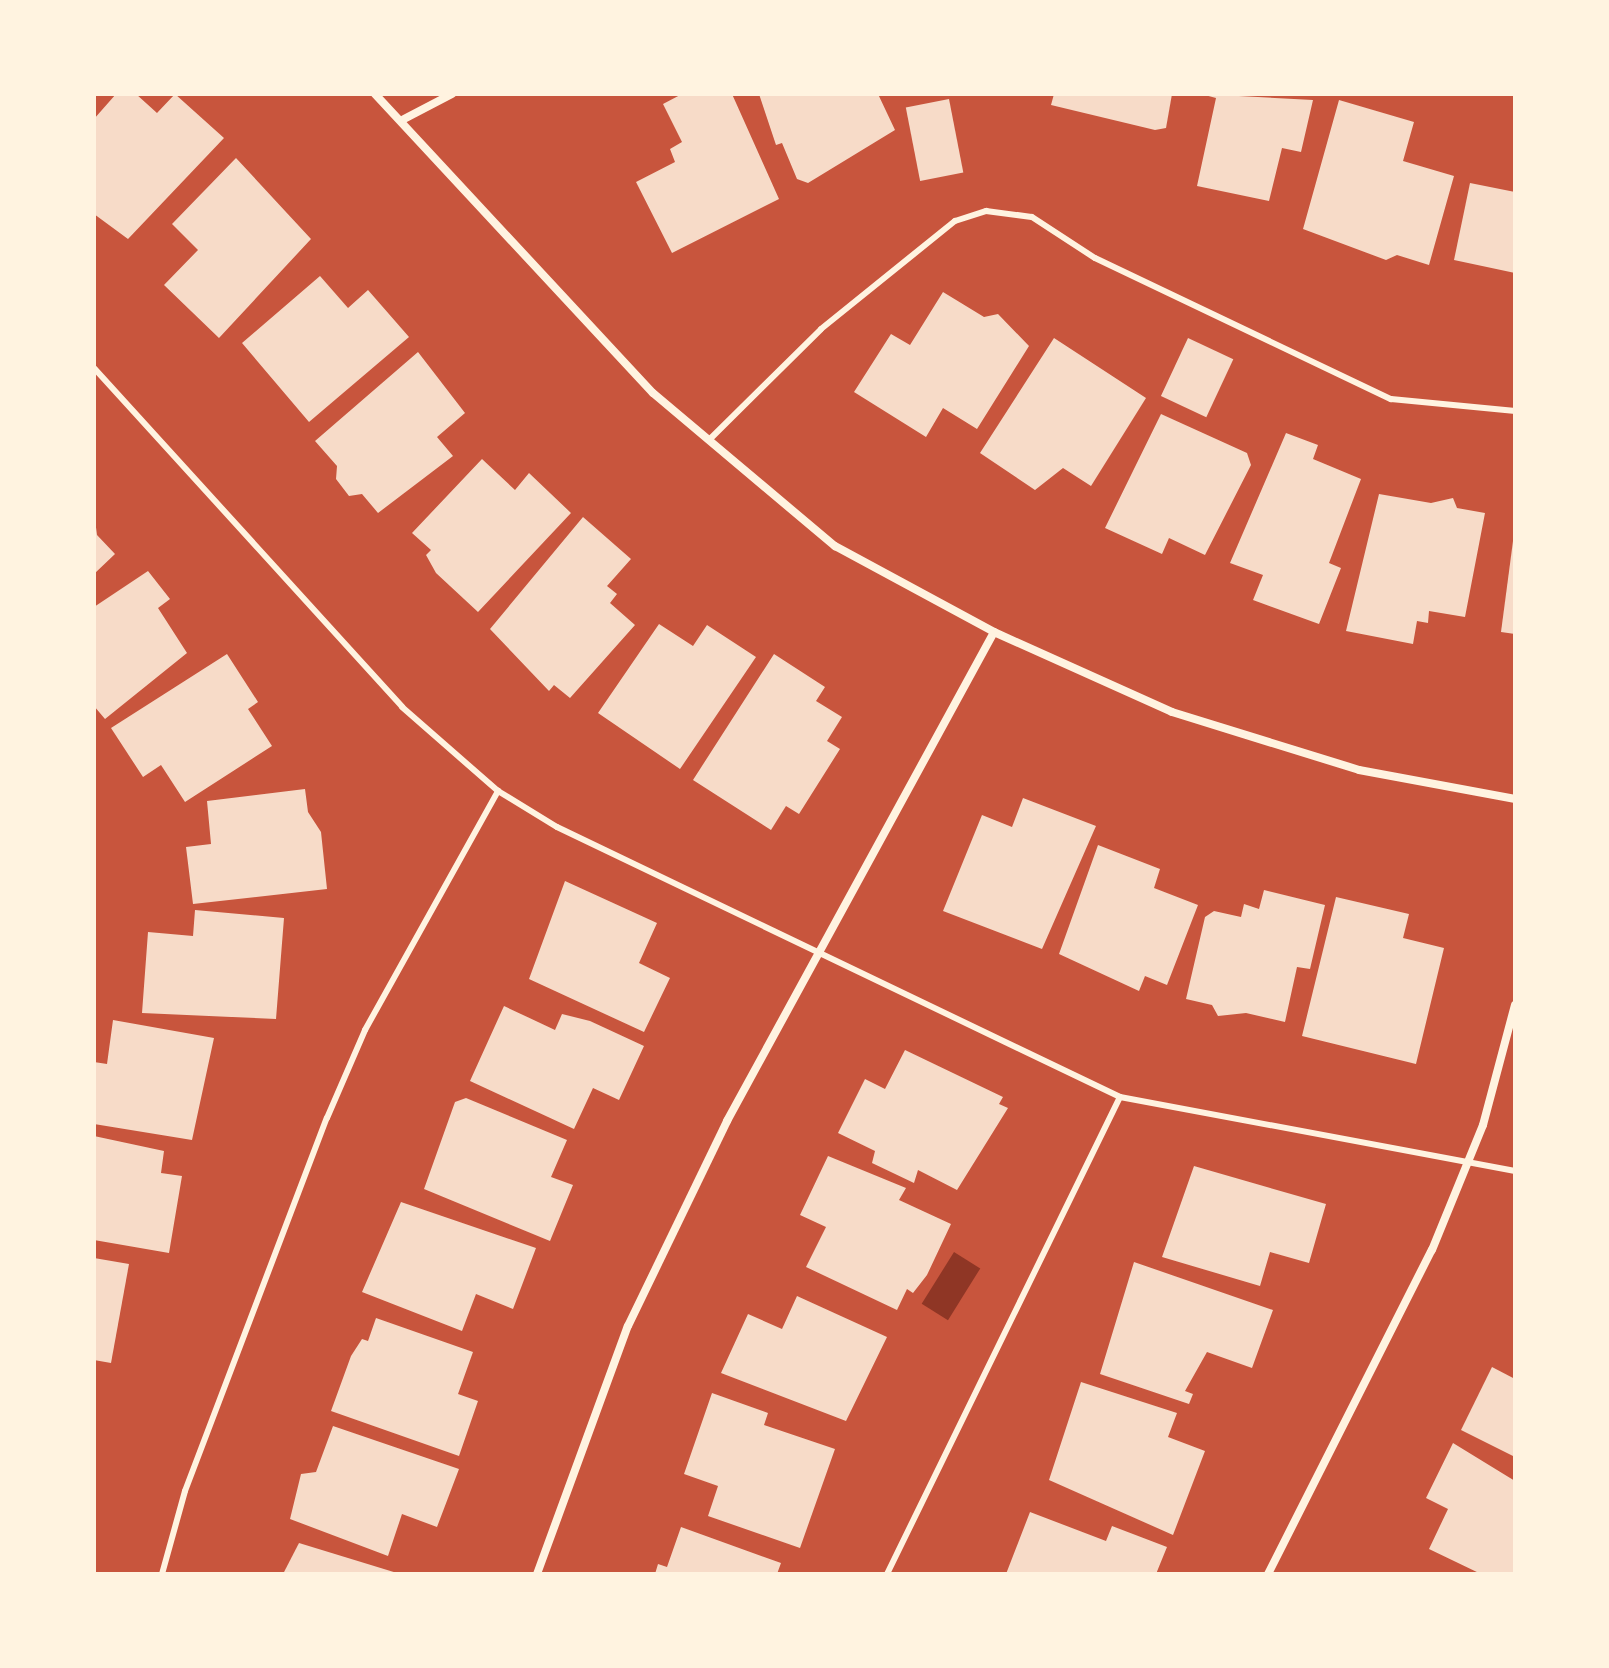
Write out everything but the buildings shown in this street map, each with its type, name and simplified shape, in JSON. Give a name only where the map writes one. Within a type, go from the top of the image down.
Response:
[{"type":"street","points":[[375,94],[404,119],[613,353],[835,546],[994,632],[1159,707],[1264,744],[1515,799]]},
{"type":"street","points":[[404,119],[452,94]]},
{"type":"street","points":[[537,1574],[628,1326],[816,952],[994,632]]},
{"type":"street","points":[[1268,1574],[1470,1163],[1515,1005]]},
{"type":"lane","points":[[710,439],[821,329],[955,221],[986,211],[1032,217],[1095,258],[1391,399],[1515,411]]},
{"type":"lane","points":[[94,368],[149,420],[280,579],[402,707],[498,791],[647,873],[1120,1097],[1515,1171]]},
{"type":"lane","points":[[162,1574],[185,1491],[327,1118],[365,1030],[498,791]]},
{"type":"lane","points":[[887,1574],[1120,1097]]},
{"type":"shaded area","points":[[954,1252],[980,1268],[948,1320],[922,1304]]}]
